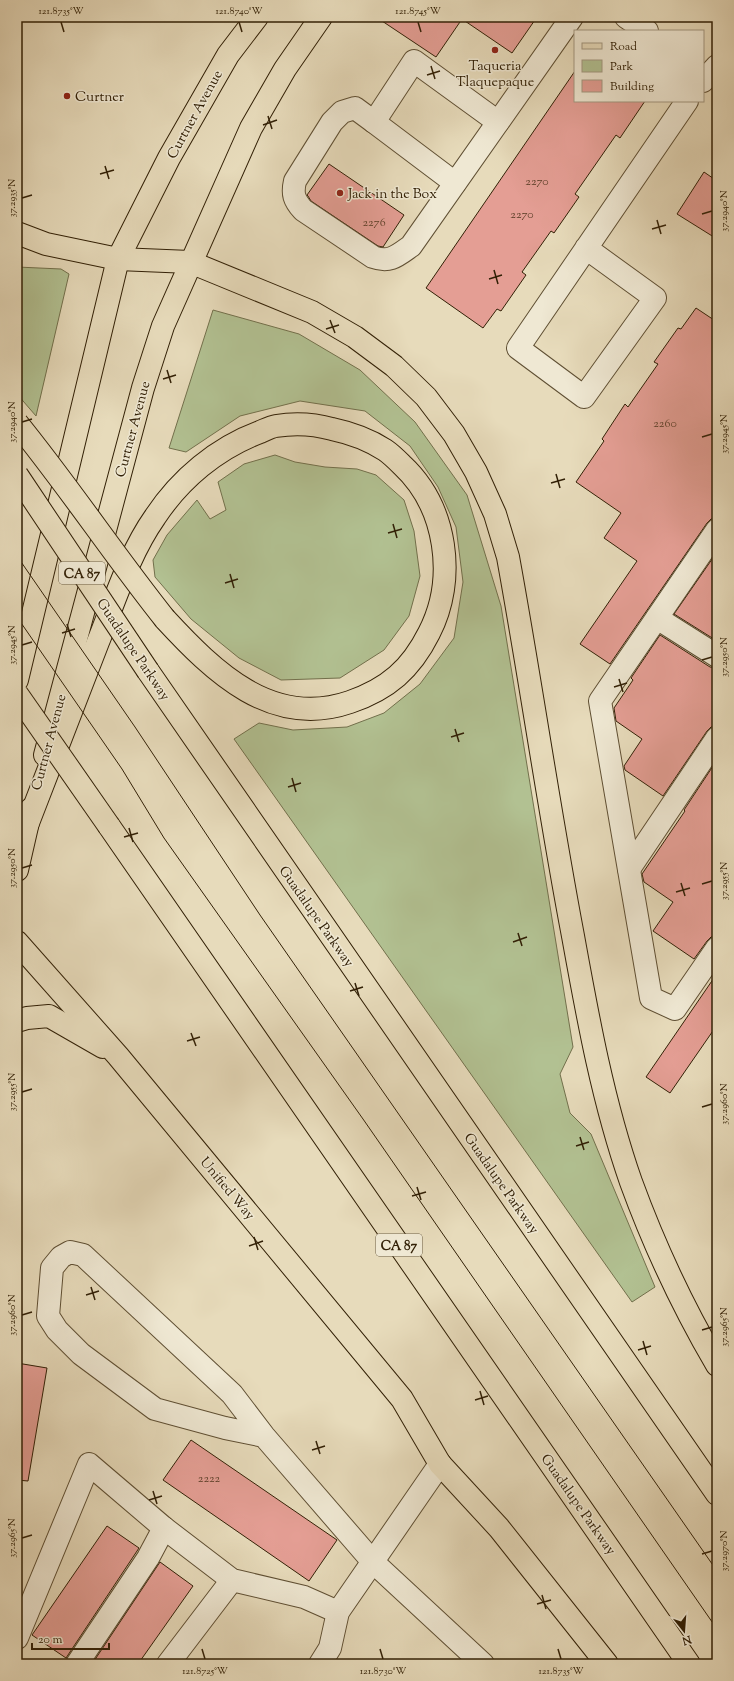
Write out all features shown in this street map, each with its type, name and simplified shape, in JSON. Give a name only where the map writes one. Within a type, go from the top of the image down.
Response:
[{"type":"main road","name":"Curtner Avenue","points":[[17,680],[118,259],[169,158],[220,68],[257,17]]},
{"type":"main road","name":"Curtner Avenue","points":[[17,870],[26,828],[143,388],[162,326],[251,128],[285,69],[321,17]]},
{"type":"main road","points":[[17,233],[46,244],[118,259],[190,262],[312,312],[355,337],[394,366],[426,397],[454,434],[476,472],[494,514],[508,557],[560,869],[590,1030],[614,1129],[631,1181],[653,1237],[688,1310],[717,1365]]},
{"type":"main road","points":[[17,423],[39,450],[117,558],[165,619],[192,648],[217,670],[243,689],[268,702],[303,710],[336,707],[370,696],[398,677],[420,650],[436,619],[443,589],[445,558],[440,528],[429,500],[412,474],[387,451],[354,433],[315,425],[275,426],[240,439],[206,461],[178,487],[154,517],[135,552],[114,602],[26,828]]},
{"type":"main road","name":"Guadalupe Parkway","points":[[17,475],[148,671],[717,1494]]},
{"type":"main road","name":"Guadalupe Parkway","points":[[17,694],[689,1664]]},
{"type":"main road","name":"Unified Way","points":[[17,942],[118,1056],[402,1399],[440,1464],[499,1528],[607,1664]]},
{"type":"main road","points":[[17,1021],[27,1018],[49,1016],[118,1056]]},
{"type":"street","points":[[455,183],[355,108],[342,112],[332,122],[295,181],[293,191],[295,200],[304,210],[373,257],[380,260],[393,259],[411,246],[572,17]]},
{"type":"street","points":[[626,17],[645,30]]},
{"type":"street","points":[[374,122],[414,61],[498,122]]},
{"type":"street","points":[[586,248],[655,298],[584,397],[518,348],[586,248],[686,102]]},
{"type":"street","points":[[717,530],[600,701],[651,998],[675,1009],[717,948]]},
{"type":"street","points":[[657,618],[717,656]]},
{"type":"street","points":[[629,869],[717,738]]},
{"type":"street","points":[[264,1436],[225,1428],[155,1409],[81,1354],[57,1330],[48,1316],[52,1268],[60,1257],[70,1252],[83,1255],[232,1394],[264,1436],[373,1562],[483,1664]]},
{"type":"street","points":[[17,1638],[89,1464],[164,1528],[232,1580],[304,1597],[338,1612]]},
{"type":"street","points":[[320,1664],[330,1648],[338,1612],[440,1464]]},
{"type":"street","points":[[77,1664],[148,1558],[164,1528]]},
{"type":"street","points":[[168,1664],[232,1580]]},
{"type":"green space","points":[[17,267],[61,269],[69,274],[36,416],[17,394]]},
{"type":"green space","points":[[213,310],[299,334],[360,370],[415,422],[467,495],[501,606],[573,1047],[560,1074],[570,1113],[591,1134],[655,1287],[632,1302],[234,739],[259,723],[293,730],[347,727],[384,713],[420,684],[454,638],[463,582],[456,527],[438,487],[410,446],[365,411],[300,401],[240,416],[186,452],[169,448]]},
{"type":"green space","points":[[275,455],[295,462],[325,467],[357,469],[376,475],[404,500],[414,531],[420,576],[409,616],[384,650],[340,678],[281,680],[239,658],[191,619],[155,577],[153,560],[167,535],[197,500],[210,519],[226,510],[218,482],[244,464]]},
{"type":"building","points":[[376,17],[537,17],[512,53],[462,19],[436,57]]},
{"type":"building","points":[[574,72],[574,102],[644,102],[620,138],[616,135],[575,194],[579,197],[554,233],[551,231],[522,272],[526,275],[501,311],[497,309],[483,328],[426,288]]},
{"type":"building","points":[[329,164],[404,215],[383,247],[378,246],[311,201],[307,195]]},
{"type":"building","points":[[704,172],[717,181],[717,239],[677,214]]},
{"type":"building","points":[[696,308],[717,322],[717,518],[711,519],[707,523],[610,664],[580,644],[637,561],[604,538],[621,513],[576,482],[604,441],[602,439],[625,404],[628,407],[658,364],[654,362],[678,328],[681,329]]},
{"type":"building","points":[[717,552],[717,641],[674,614]]},
{"type":"building","points":[[660,635],[710,667],[717,668],[717,726],[711,727],[707,731],[663,796],[625,770],[624,766],[642,739],[616,721],[614,708],[633,680],[631,678]]},
{"type":"building","points":[[717,760],[717,936],[711,937],[707,941],[694,959],[653,931],[673,902],[644,882],[642,874],[685,811],[684,810]]},
{"type":"building","points":[[717,970],[717,1025],[670,1093],[646,1077],[716,975],[714,974]]},
{"type":"building","points":[[17,1363],[47,1368],[28,1481],[17,1480]]},
{"type":"building","points":[[191,1440],[337,1540],[309,1581],[163,1480]]},
{"type":"building","points":[[107,1526],[139,1548],[66,1658],[32,1635]]},
{"type":"building","points":[[160,1562],[193,1586],[138,1664],[92,1664]]},
{"type":"tram line","points":[[17,556],[135,727],[260,915],[717,1571]]},
{"type":"tram line","points":[[17,617],[122,769],[164,838],[363,1119],[717,1629]]},
{"type":"place","name":"Taqueria Tlaquepaque","points":[[495,50]]},
{"type":"place","name":"Curtner","points":[[67,96]]},
{"type":"place","name":"Jack in the Box","points":[[340,193]]}]
